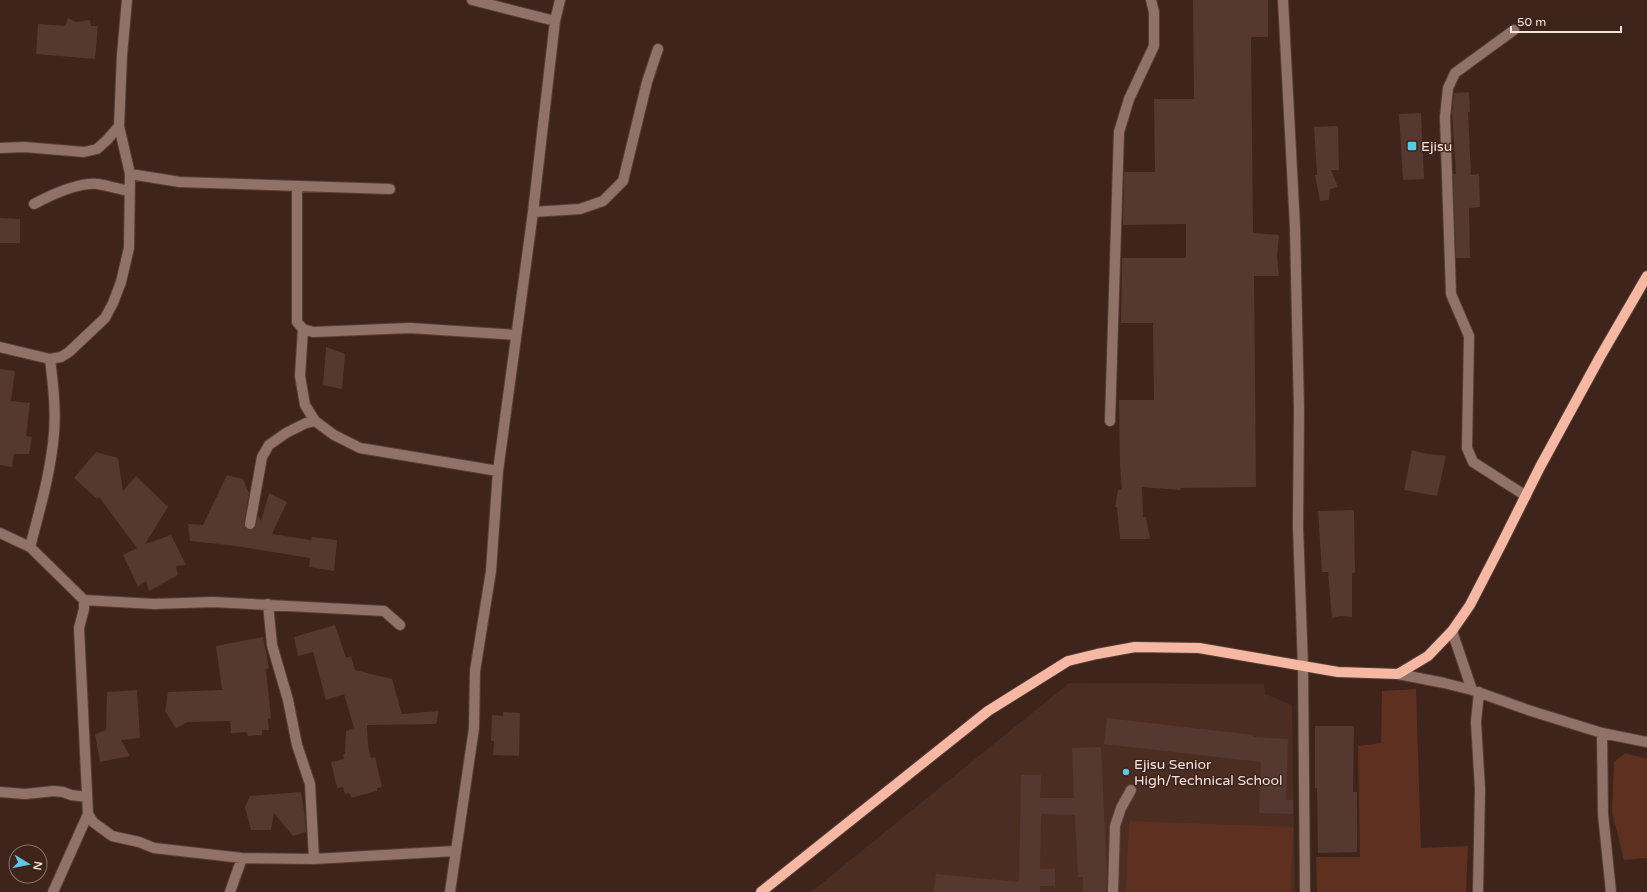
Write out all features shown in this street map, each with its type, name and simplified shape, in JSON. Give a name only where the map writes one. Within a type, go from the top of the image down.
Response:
[{"type":"main road","points":[[762,892],[988,711],[1068,661],[1134,647],[1200,648],[1338,672],[1398,674],[1428,656],[1452,631],[1470,605],[1600,357],[1647,276]]},
{"type":"street","points":[[0,347],[50,359],[61,357],[69,352],[105,318],[113,303],[121,282],[130,248],[130,174],[119,126],[122,55],[127,0]]},
{"type":"street","points":[[472,0],[555,21]]},
{"type":"street","points":[[450,892],[474,728],[475,671],[491,571],[498,471],[533,212],[555,21],[560,0]]},
{"type":"street","points":[[1110,421],[1119,132],[1130,99],[1154,46],[1154,12],[1151,0]]},
{"type":"street","points":[[1283,0],[1295,227],[1299,411],[1298,527],[1303,667],[1305,892]]},
{"type":"street","points":[[1514,30],[1455,72],[1448,88],[1445,117],[1451,294],[1469,336],[1467,448],[1473,462],[1526,496]]},
{"type":"street","points":[[533,212],[580,209],[603,201],[623,181],[647,82],[658,49]]},
{"type":"street","points":[[0,148],[24,147],[84,152],[96,149],[108,140],[119,126]]},
{"type":"street","points":[[130,174],[180,182],[390,189]]},
{"type":"street","points":[[34,204],[50,196],[76,187],[97,184],[129,192]]},
{"type":"street","points":[[297,186],[297,322],[303,329],[313,332],[410,328],[516,334]]},
{"type":"street","points":[[303,329],[300,353],[300,376],[305,405],[315,421],[334,435],[360,448],[498,471]]},
{"type":"street","points":[[30,546],[47,478],[54,432],[54,399],[50,359]]},
{"type":"street","points":[[250,524],[262,457],[269,445],[306,423],[315,421]]},
{"type":"street","points":[[0,533],[30,546],[84,600],[154,604],[213,602],[384,610],[400,625]]},
{"type":"street","points":[[53,892],[88,814],[79,628],[84,609],[84,600]]},
{"type":"street","points":[[268,604],[272,645],[288,700],[297,745],[310,784],[314,859]]},
{"type":"street","points":[[1452,631],[1475,691],[1480,789],[1478,892]]},
{"type":"street","points":[[1398,674],[1475,691],[1531,711],[1602,733],[1647,742]]},
{"type":"street","points":[[1602,733],[1603,814],[1611,892]]},
{"type":"street","points":[[0,792],[25,794],[54,790],[71,795],[87,797]]},
{"type":"street","points":[[1113,892],[1115,826],[1121,808],[1131,790]]},
{"type":"street","points":[[88,814],[93,822],[112,836],[139,842],[154,848],[242,858],[314,859],[455,851]]},
{"type":"street","points":[[230,892],[242,858]]},
{"type":"shaded area","name":"Ejisu Senior High/Technical School","points":[[1069,683],[1264,684],[1265,694],[1292,705],[1295,892],[811,892]]},
{"type":"shaded area","points":[[1416,689],[1421,848],[1468,846],[1466,892],[1317,892],[1316,857],[1360,857],[1358,746],[1381,743],[1382,691]]},
{"type":"shaded area","points":[[1625,753],[1647,759],[1647,858],[1624,860],[1612,812],[1614,762]]},
{"type":"shaded area","points":[[1129,821],[1293,827],[1291,892],[1126,892]]},
{"type":"building","points":[[1193,0],[1268,0],[1268,37],[1251,37],[1253,233],[1279,235],[1277,257],[1279,276],[1254,276],[1256,487],[1180,488],[1181,490],[1142,487],[1143,517],[1146,517],[1150,539],[1120,539],[1117,507],[1115,507],[1118,490],[1122,490],[1119,400],[1154,400],[1153,323],[1121,323],[1122,258],[1186,258],[1186,224],[1123,225],[1124,172],[1155,172],[1154,99],[1194,99]]},
{"type":"building","points":[[68,18],[76,22],[90,20],[91,26],[98,26],[95,59],[36,54],[38,24],[65,26]]},
{"type":"building","points":[[1469,92],[1470,112],[1468,112],[1471,175],[1479,174],[1480,207],[1469,208],[1470,258],[1456,258],[1453,174],[1456,174],[1452,113],[1454,93]]},
{"type":"building","name":"Ejisu","points":[[1421,113],[1424,179],[1403,180],[1399,114]]},
{"type":"building","points":[[1338,126],[1339,170],[1331,170],[1338,187],[1330,189],[1329,200],[1320,201],[1315,175],[1317,175],[1314,127]]},
{"type":"building","points":[[0,218],[20,219],[20,243],[0,243]]},
{"type":"building","points":[[326,347],[345,354],[342,389],[323,385]]},
{"type":"building","points":[[0,369],[15,371],[11,401],[30,403],[26,436],[32,437],[29,454],[14,454],[12,467],[0,465]]},
{"type":"building","points":[[1412,450],[1427,454],[1446,456],[1437,496],[1404,490]]},
{"type":"building","points":[[96,452],[118,458],[123,491],[136,476],[168,507],[145,544],[171,535],[186,565],[176,566],[178,575],[149,591],[146,581],[138,587],[123,555],[137,548],[99,497],[97,499],[74,478]]},
{"type":"building","points":[[227,475],[243,479],[249,493],[244,523],[246,529],[249,530],[255,528],[258,515],[261,521],[269,493],[287,502],[272,534],[311,540],[312,537],[337,540],[334,571],[309,567],[310,558],[229,545],[190,541],[188,524],[203,525]]},
{"type":"building","points":[[1354,510],[1355,573],[1352,573],[1352,617],[1340,616],[1332,618],[1328,572],[1322,572],[1318,511]]},
{"type":"building","points":[[335,625],[346,658],[351,656],[355,670],[392,679],[402,714],[439,711],[436,724],[367,725],[368,746],[371,758],[375,757],[382,787],[377,788],[377,791],[351,798],[350,793],[345,794],[343,787],[337,788],[331,762],[344,759],[343,754],[345,754],[346,731],[354,728],[344,694],[326,700],[313,652],[298,656],[294,637]]},
{"type":"building","points":[[263,637],[269,668],[266,669],[271,718],[268,719],[269,730],[262,730],[262,735],[248,736],[247,732],[231,733],[230,721],[188,722],[176,728],[165,711],[168,692],[222,690],[216,646]]},
{"type":"building","points":[[137,690],[140,738],[121,740],[130,756],[100,762],[95,734],[106,730],[107,692]]},
{"type":"building","points":[[503,712],[520,713],[519,756],[493,755],[494,741],[491,741],[492,715],[503,716]]},
{"type":"building","points":[[1107,718],[1253,735],[1253,737],[1288,739],[1286,800],[1293,800],[1293,814],[1259,813],[1261,762],[1104,744]]},
{"type":"building","points":[[1315,726],[1354,726],[1353,792],[1357,792],[1357,852],[1318,853],[1317,788],[1315,788]]},
{"type":"building","points":[[1101,747],[1107,874],[1106,892],[1083,892],[1083,877],[1078,877],[1075,815],[1041,814],[1040,869],[1055,869],[1055,886],[1040,886],[1040,892],[934,892],[936,874],[1019,882],[1021,775],[1041,775],[1040,798],[1074,798],[1072,748]]},
{"type":"building","points":[[301,792],[306,832],[293,836],[274,813],[271,830],[251,830],[245,807],[250,796]]},
{"type":"place","name":"Ejisu","points":[[1412,146]]},
{"type":"place","name":"Ejisu Senior High/Technical School","points":[[1126,772]]}]
